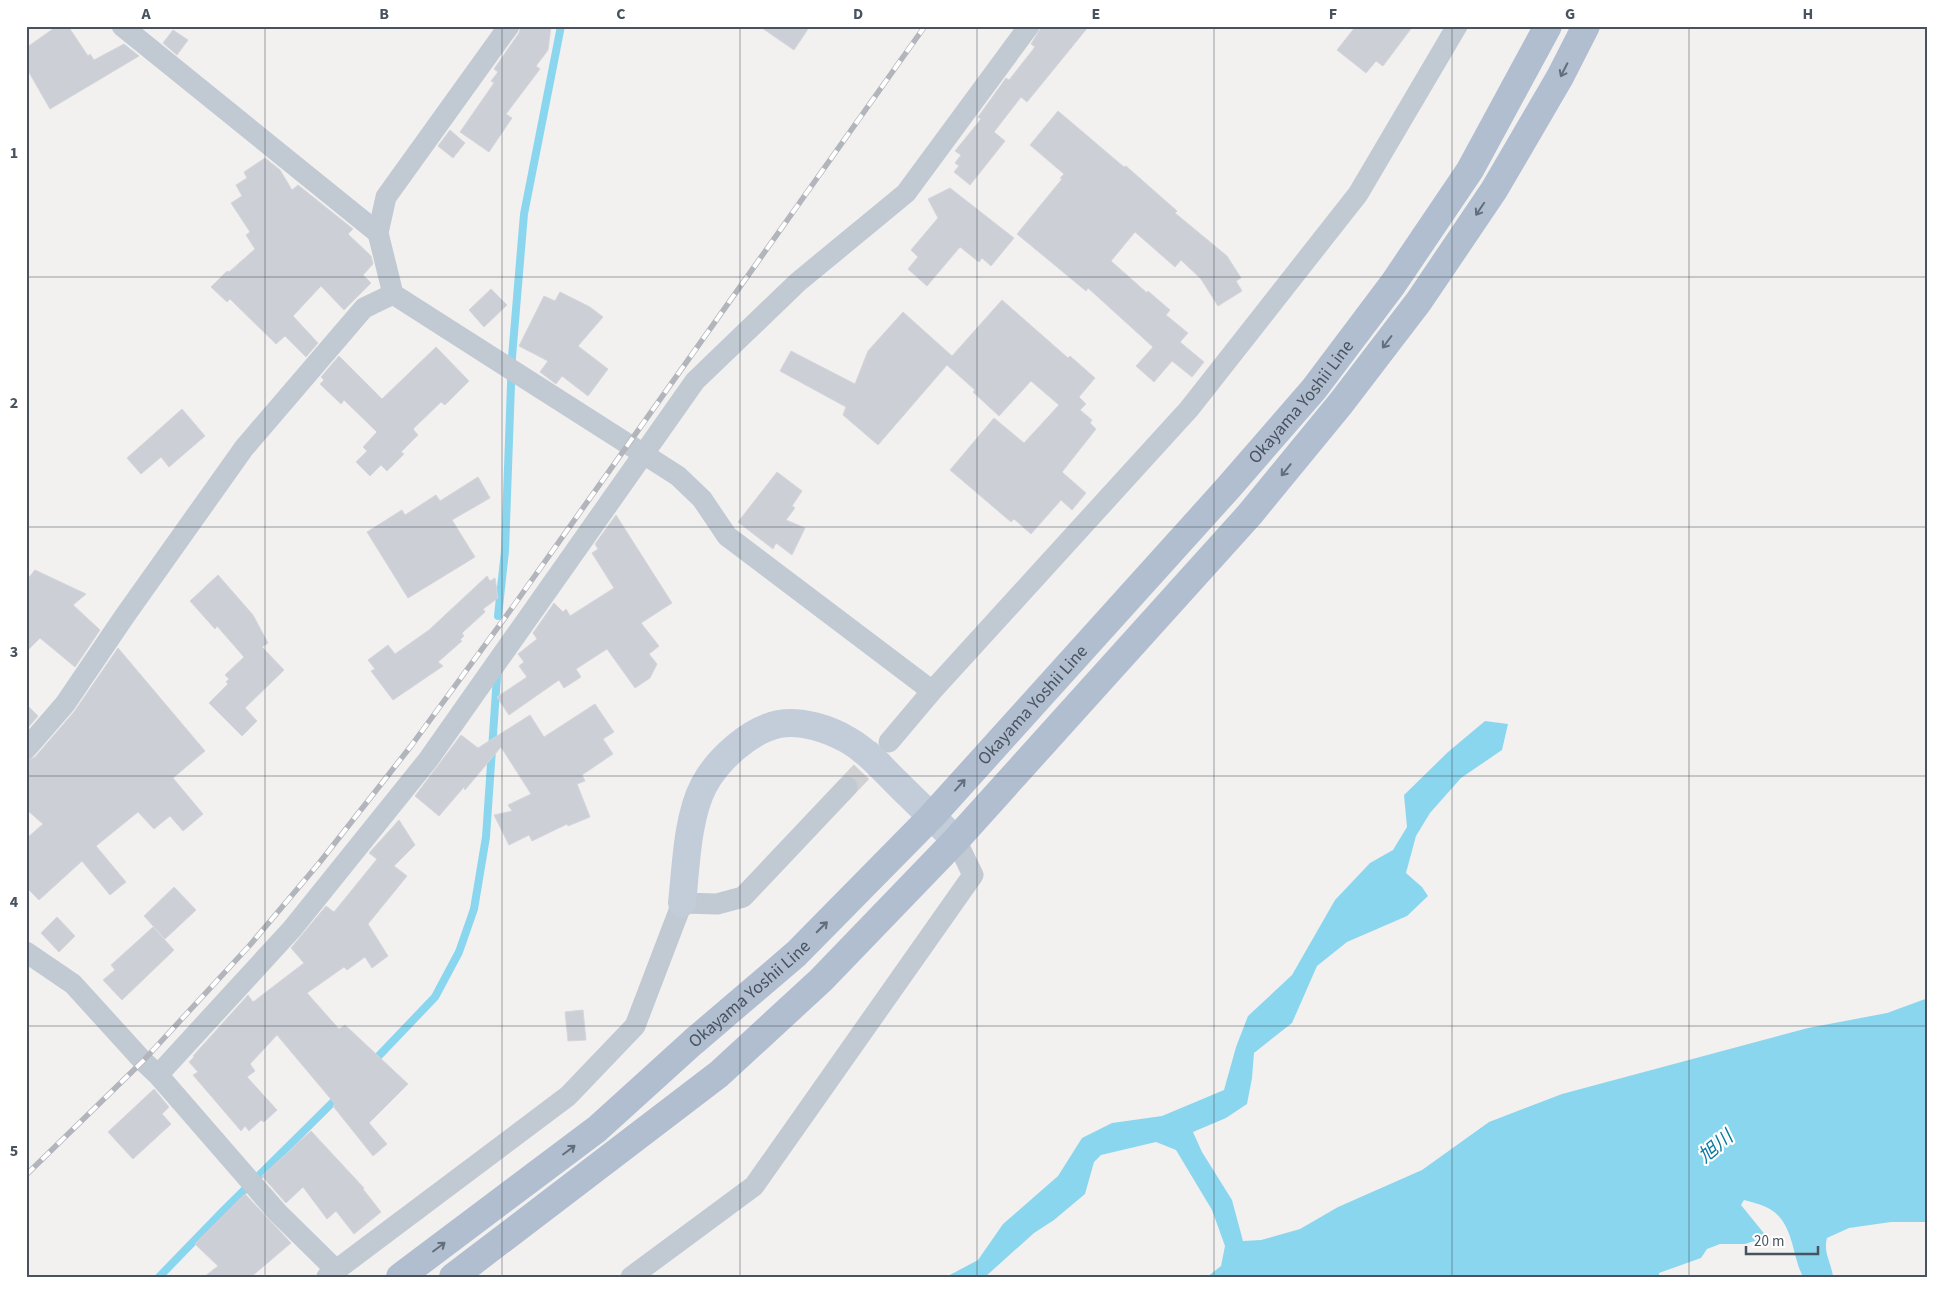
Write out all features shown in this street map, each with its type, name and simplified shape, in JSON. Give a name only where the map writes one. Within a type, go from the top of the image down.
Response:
[{"type":"main road","name":"Okayama Yoshii Line","points":[[400,1277],[597,1129],[693,1042],[796,954],[931,817],[1228,488],[1314,388],[1393,284],[1470,170],[1548,26]]},
{"type":"main road","name":"Okayama Yoshii Line","points":[[453,1277],[720,1074],[822,980],[956,840],[1250,514],[1347,395],[1419,301],[1494,190],[1560,77],[1586,26]]},
{"type":"street","points":[[122,26],[378,233]]},
{"type":"street","points":[[509,26],[386,197],[378,233],[394,294],[678,476],[702,499],[726,536],[932,692]]},
{"type":"street","points":[[158,1075],[292,929],[428,760],[695,382],[798,282],[906,193],[1029,26]]},
{"type":"street","points":[[889,742],[932,692],[1189,410],[1358,194],[1457,26]]},
{"type":"street","points":[[26,749],[65,704],[124,617],[244,448],[364,308],[394,294]]},
{"type":"street","points":[[26,952],[73,984],[158,1075],[331,1273],[568,1096],[635,1026],[682,903],[695,811],[704,785],[725,755],[754,734],[779,724],[806,724],[847,739],[865,751],[956,840],[973,875],[754,1186],[631,1277]]},
{"type":"street","points":[[682,903],[717,904],[743,897],[847,787]]},
{"type":"water","name":"旭川","points":[[1485,721],[1508,724],[1502,750],[1461,778],[1430,813],[1416,836],[1406,873],[1422,887],[1428,896],[1407,916],[1347,942],[1317,966],[1292,1023],[1254,1053],[1247,1104],[1226,1118],[1193,1132],[1202,1152],[1232,1200],[1243,1241],[1261,1240],[1300,1229],[1338,1207],[1422,1170],[1489,1122],[1562,1094],[1808,1028],[1887,1013],[1928,998],[1928,1222],[1891,1222],[1849,1228],[1827,1238],[1827,1253],[1833,1277],[1803,1277],[1787,1229],[1782,1220],[1766,1207],[1744,1200],[1741,1205],[1767,1237],[1745,1244],[1720,1244],[1707,1249],[1701,1258],[1659,1273],[1659,1277],[1207,1277],[1221,1266],[1225,1246],[1212,1210],[1176,1150],[1156,1142],[1101,1155],[1094,1162],[1085,1194],[1054,1220],[1034,1233],[985,1277],[946,1277],[978,1260],[1003,1224],[1058,1176],[1082,1138],[1112,1123],[1162,1116],[1224,1090],[1236,1047],[1248,1016],[1292,975],[1335,900],[1370,863],[1393,850],[1407,827],[1404,795],[1448,752]]},
{"type":"building","points":[[57,26],[68,26],[88,56],[90,54],[94,60],[124,44],[139,56],[50,109],[26,67],[26,48]]},
{"type":"building","points":[[521,26],[551,26],[548,50],[536,66],[540,69],[506,114],[512,118],[489,152],[460,132],[494,83],[491,81],[498,72],[494,69],[519,33]]},
{"type":"building","points":[[759,26],[810,26],[794,50]]},
{"type":"building","points":[[1042,26],[1089,26],[1027,102],[1021,97],[994,132],[1005,141],[970,185],[954,172],[959,166],[955,163],[961,155],[955,151],[981,119],[978,117],[1006,78],[1009,80],[1035,47],[1031,44]]},
{"type":"building","points":[[1356,26],[1413,26],[1383,66],[1376,61],[1366,73],[1337,50]]},
{"type":"building","points":[[173,30],[188,40],[177,55],[163,43]]},
{"type":"building","points":[[1058,111],[1124,167],[1126,166],[1177,211],[1175,213],[1227,256],[1241,278],[1236,281],[1242,291],[1218,306],[1201,279],[1181,260],[1175,267],[1135,232],[1111,261],[1147,293],[1148,291],[1170,310],[1166,315],[1188,333],[1180,342],[1204,362],[1192,377],[1172,361],[1154,382],[1136,366],[1153,347],[1088,288],[1086,291],[1017,234],[1062,179],[1060,178],[1064,174],[1030,145]]},
{"type":"building","points":[[450,130],[465,143],[453,158],[438,146]]},
{"type":"building","points":[[265,158],[280,170],[292,190],[298,185],[353,229],[348,234],[371,256],[373,264],[363,275],[371,283],[344,310],[321,286],[293,316],[318,343],[306,357],[285,336],[276,344],[230,299],[227,302],[211,287],[227,271],[229,272],[255,249],[246,235],[250,232],[231,203],[242,196],[236,185],[247,178],[244,172]]},
{"type":"building","points":[[950,188],[1014,238],[991,266],[982,258],[979,262],[960,247],[927,286],[908,269],[918,257],[911,250],[938,218],[928,199]]},
{"type":"building","points":[[491,289],[507,305],[484,327],[469,310]]},
{"type":"building","points":[[560,292],[590,307],[603,317],[578,346],[608,369],[588,396],[562,376],[556,384],[540,372],[548,361],[519,346],[544,296],[555,301]]},
{"type":"building","points":[[1002,300],[1068,358],[1070,356],[1095,378],[1079,397],[1086,404],[1080,410],[1092,420],[1090,423],[1096,429],[1062,472],[1086,493],[1072,510],[1061,500],[1031,534],[1014,519],[1011,522],[950,470],[994,418],[1024,443],[1059,405],[1031,381],[999,416],[973,392],[975,390],[947,365],[878,445],[843,415],[846,407],[780,371],[791,351],[855,384],[868,351],[903,312],[952,356]]},
{"type":"building","points":[[436,347],[469,381],[445,405],[441,402],[413,429],[418,435],[401,452],[404,454],[387,471],[381,465],[370,476],[356,462],[367,451],[363,447],[377,432],[344,400],[341,404],[320,384],[324,380],[321,377],[339,356],[382,399]]},
{"type":"building","points":[[182,409],[205,436],[169,467],[161,457],[141,474],[127,458]]},
{"type":"building","points":[[777,472],[802,491],[792,506],[795,508],[786,520],[805,528],[792,555],[776,543],[773,549],[738,522]]},
{"type":"building","points":[[478,477],[490,498],[452,520],[475,557],[408,598],[367,532],[402,510],[405,515],[436,495],[440,501]]},
{"type":"building","points":[[616,515],[672,603],[641,623],[659,646],[649,654],[657,664],[650,678],[635,688],[607,649],[576,669],[581,677],[564,688],[559,680],[509,715],[497,697],[527,677],[519,666],[524,662],[518,654],[537,639],[533,633],[554,603],[563,612],[566,609],[570,616],[614,588],[592,553],[598,549],[595,544]]},
{"type":"building","points":[[35,570],[86,594],[73,605],[100,630],[75,667],[40,638],[26,652],[26,581]]},
{"type":"building","points":[[218,575],[253,615],[268,643],[262,647],[284,670],[245,708],[257,721],[242,736],[209,703],[228,684],[226,682],[229,679],[225,675],[244,657],[217,626],[215,629],[190,601]]},
{"type":"building","points":[[487,576],[490,581],[495,578],[498,598],[483,609],[485,612],[462,633],[464,636],[460,640],[462,641],[438,662],[443,666],[393,700],[371,671],[375,669],[368,660],[388,645],[395,654],[429,630]]},
{"type":"building","points":[[118,648],[205,751],[173,778],[203,814],[183,831],[170,816],[154,829],[138,812],[96,846],[126,882],[110,895],[82,861],[39,900],[26,887],[26,839],[43,824],[26,809],[26,761],[35,757],[74,712]]},
{"type":"building","points":[[26,704],[38,716],[26,730]]},
{"type":"building","points":[[595,704],[614,732],[603,739],[613,754],[582,775],[585,781],[577,784],[590,817],[568,826],[567,824],[532,841],[529,835],[509,845],[494,815],[512,811],[508,805],[531,794],[501,747],[465,790],[464,787],[439,816],[415,796],[461,735],[478,748],[530,715],[544,737]]},
{"type":"building","points":[[399,820],[415,845],[394,866],[407,876],[368,924],[388,956],[372,968],[365,957],[347,970],[344,967],[307,993],[339,1029],[345,1025],[408,1084],[369,1123],[387,1144],[373,1156],[333,1106],[335,1104],[277,1035],[250,1064],[255,1071],[247,1077],[277,1110],[264,1122],[261,1120],[249,1131],[245,1126],[241,1131],[193,1075],[198,1072],[189,1062],[248,995],[253,1002],[304,963],[291,948],[326,906],[334,912],[377,859],[369,853]]},
{"type":"building","points":[[174,887],[196,910],[165,939],[144,916]]},
{"type":"building","points":[[57,917],[75,936],[59,952],[41,933]]},
{"type":"building","points":[[153,927],[174,950],[122,1000],[103,980],[115,970],[111,965]]},
{"type":"building","points":[[583,1010],[586,1040],[568,1041],[565,1012]]},
{"type":"building","points":[[154,1089],[169,1107],[162,1114],[171,1124],[133,1159],[108,1132]]},
{"type":"building","points":[[311,1131],[364,1188],[381,1212],[354,1234],[336,1211],[327,1219],[303,1187],[286,1203],[262,1176]]},
{"type":"building","points":[[245,1194],[291,1243],[251,1277],[204,1277],[218,1266],[195,1244]]},
{"type":"waterway","points":[[498,616],[505,551],[512,357],[524,214],[561,26]]},
{"type":"waterway","points":[[371,1064],[435,997],[459,952],[474,909],[486,837],[497,676]]},
{"type":"waterway","points":[[159,1277],[340,1095]]},
{"type":"tunnel","points":[[847,787],[883,749]]},
{"type":"railway","points":[[26,1175],[143,1061],[250,945],[320,862],[411,746],[512,608],[925,26]]}]
